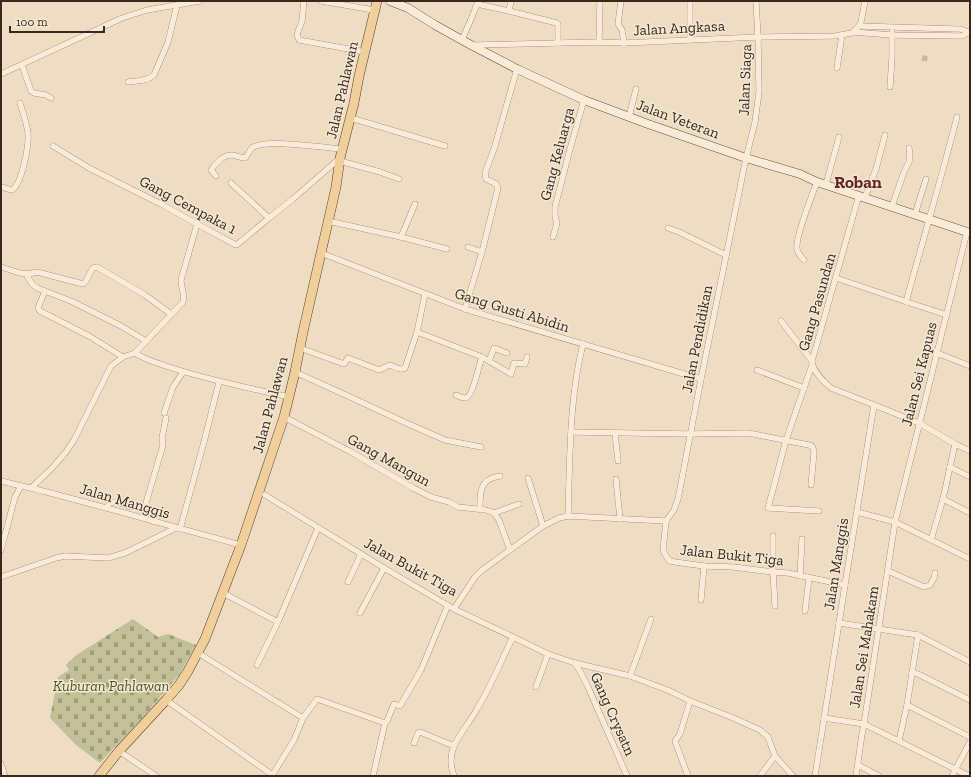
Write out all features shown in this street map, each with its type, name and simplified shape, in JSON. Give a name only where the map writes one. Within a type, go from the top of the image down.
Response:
[{"type":"main road","name":"Jalan Pahlawan","points":[[99,776],[119,751],[179,685],[188,671],[205,639],[241,545],[263,494],[295,372],[375,5]]},
{"type":"street","points":[[1,74],[122,18],[147,10],[200,1]]},
{"type":"street","points":[[304,1],[302,19],[297,31],[297,38],[299,40],[365,52]]},
{"type":"street","points":[[322,1],[375,5]]},
{"type":"street","name":"Jalan Veteran","points":[[390,1],[408,8],[435,25],[517,69],[584,100],[746,158],[800,174],[817,182],[969,233]]},
{"type":"street","points":[[509,11],[511,1]]},
{"type":"street","points":[[599,42],[600,1]]},
{"type":"street","points":[[621,1],[618,24],[622,30],[624,43]]},
{"type":"street","points":[[690,1],[690,40]]},
{"type":"street","name":"Jalan Siaga","points":[[746,158],[755,122],[759,92],[756,1]]},
{"type":"street","points":[[865,1],[859,26],[960,29],[970,32]]},
{"type":"street","points":[[462,40],[474,12],[476,3],[557,23],[558,43]]},
{"type":"street","points":[[128,82],[151,79],[154,75],[168,42],[177,5]]},
{"type":"street","name":"Jalan Angkasa","points":[[471,45],[599,42],[624,43],[758,36],[842,35],[853,32],[859,26]]},
{"type":"street","points":[[890,87],[892,28]]},
{"type":"street","points":[[853,32],[892,35],[962,36],[970,32]]},
{"type":"street","points":[[837,68],[842,35]]},
{"type":"street","points":[[22,65],[31,91],[51,98]]},
{"type":"street","points":[[465,309],[482,252],[498,188],[496,184],[486,179],[485,173],[494,149],[517,69]]},
{"type":"street","points":[[629,117],[636,89]]},
{"type":"street","name":"Gang Keluarga","points":[[553,237],[557,223],[554,216],[555,207],[584,100]]},
{"type":"street","points":[[1,187],[12,190],[15,188],[26,157],[28,136],[27,126],[20,103]]},
{"type":"street","points":[[906,302],[957,117]]},
{"type":"street","points":[[350,118],[445,146]]},
{"type":"street","name":"Gang Pasundan","points":[[874,405],[831,388],[826,384],[812,363],[836,278],[862,196],[876,170],[885,135]]},
{"type":"street","points":[[826,184],[839,137]]},
{"type":"street","points":[[216,176],[211,170],[222,158],[230,155],[245,158],[252,149],[273,143],[287,144],[341,156],[399,179]]},
{"type":"street","name":"Gang Cempaka 1","points":[[53,146],[89,168],[161,204],[236,245],[293,199],[341,156]]},
{"type":"street","points":[[892,206],[909,162],[909,148]]},
{"type":"street","name":"Jalan Pendidikan","points":[[666,521],[674,510],[678,498],[746,158]]},
{"type":"street","points":[[915,214],[926,179]]},
{"type":"street","points":[[804,260],[798,252],[797,244],[817,182]]},
{"type":"street","points":[[231,183],[269,218]]},
{"type":"street","points":[[400,237],[415,204]]},
{"type":"street","points":[[328,221],[447,249]]},
{"type":"street","points":[[31,488],[52,468],[74,440],[111,366],[122,357],[135,353],[184,302],[181,280],[197,224]]},
{"type":"street","points":[[668,228],[726,255]]},
{"type":"street","name":"Jalan Sei Kapuas","points":[[895,522],[919,423],[969,233]]},
{"type":"street","points":[[468,247],[482,252]]},
{"type":"street","name":"Gang Gusti Abidin","points":[[321,253],[465,309],[701,379]]},
{"type":"street","points":[[1,267],[26,274],[37,272],[83,284],[86,282],[92,269],[97,267],[145,295],[171,314]]},
{"type":"street","points":[[26,274],[35,287],[73,302],[121,326],[146,341]]},
{"type":"street","points":[[836,278],[947,315]]},
{"type":"street","points":[[45,291],[38,308],[40,311],[89,336],[122,357]]},
{"type":"street","points":[[300,348],[344,364],[348,358],[379,370],[390,365],[404,369],[417,332],[425,294]]},
{"type":"street","points":[[781,321],[812,363],[786,440],[768,508],[820,511]]},
{"type":"street","points":[[417,332],[482,356],[512,374],[514,363],[525,364],[527,357]]},
{"type":"street","points":[[568,516],[571,432],[576,378],[583,344]]},
{"type":"street","points":[[489,361],[494,348],[507,353]]},
{"type":"street","points":[[135,353],[143,358],[183,372],[220,382],[289,397]]},
{"type":"street","points":[[937,353],[970,366]]},
{"type":"street","points":[[456,395],[465,398],[470,395],[474,387],[482,356]]},
{"type":"street","points":[[757,370],[804,388]]},
{"type":"street","points":[[146,508],[146,503],[163,445],[162,438],[165,416],[173,387],[183,372]]},
{"type":"street","points":[[295,372],[445,440],[481,447]]},
{"type":"street","points":[[1,577],[65,556],[108,558],[125,553],[178,528],[204,442],[220,382]]},
{"type":"street","points":[[874,405],[919,423],[970,451]]},
{"type":"street","name":"Jalan Manggis","points":[[815,776],[874,405]]},
{"type":"street","name":"Gang Mangun","points":[[284,417],[351,452],[412,488],[431,497],[449,502],[458,507],[486,510],[494,513]]},
{"type":"street","points":[[571,432],[691,434],[748,433],[809,445],[812,446],[814,452],[811,485]]},
{"type":"street","points":[[615,433],[618,461]]},
{"type":"street","points":[[931,540],[943,499],[955,444]]},
{"type":"street","points":[[950,467],[970,477]]},
{"type":"street","points":[[480,510],[481,490],[489,479],[500,476]]},
{"type":"street","points":[[528,478],[543,526]]},
{"type":"street","points":[[616,479],[620,519]]},
{"type":"street","name":"Jalan Manggis","points":[[1,481],[241,545]]},
{"type":"street","points":[[1,550],[5,539],[4,526],[21,486]]},
{"type":"street","name":"Jalan Bukit Tiga","points":[[263,494],[360,556],[384,568],[454,609],[475,577],[481,571],[543,526],[559,518],[568,516],[666,521],[663,550],[666,556],[675,562],[788,573],[845,585]]},
{"type":"street","points":[[943,499],[970,513]]},
{"type":"street","points":[[106,508],[113,502],[131,507],[146,508],[154,513],[154,522]]},
{"type":"street","points":[[510,550],[499,520],[494,513],[519,504]]},
{"type":"street","points":[[857,512],[895,522],[970,559]]},
{"type":"street","name":"Jalan Sei Mahakam","points":[[856,776],[895,522]]},
{"type":"street","points":[[257,665],[278,622],[318,528]]},
{"type":"street","points":[[774,536],[772,572],[775,606]]},
{"type":"street","points":[[800,576],[802,539]]},
{"type":"street","points":[[348,582],[360,556]]},
{"type":"street","points":[[702,600],[704,566]]},
{"type":"street","points":[[360,613],[384,568]]},
{"type":"street","points":[[888,571],[924,587],[932,583],[935,573]]},
{"type":"street","points":[[805,611],[809,578]]},
{"type":"street","points":[[223,593],[278,622]]},
{"type":"street","points":[[373,776],[385,723],[394,704],[400,706],[420,670],[448,606]]},
{"type":"street","points":[[454,609],[548,654],[574,663],[630,676],[731,716],[760,730],[768,737],[775,756],[793,776]]},
{"type":"street","points":[[630,676],[651,619]]},
{"type":"street","points":[[839,623],[918,635],[970,662]]},
{"type":"street","points":[[899,741],[907,705],[918,635]]},
{"type":"street","points":[[454,776],[451,768],[451,760],[454,746],[477,710],[513,637]]},
{"type":"street","points":[[198,653],[303,718]]},
{"type":"street","points":[[536,687],[548,654]]},
{"type":"street","name":"Gang Crysatn","points":[[574,663],[588,687],[627,776]]},
{"type":"street","points":[[912,672],[970,700]]},
{"type":"street","points":[[166,700],[274,775],[294,740],[303,718],[317,699],[385,723]]},
{"type":"street","points":[[688,776],[676,741],[680,734],[690,701]]},
{"type":"street","points":[[907,705],[970,737]]},
{"type":"street","points":[[824,718],[864,724],[969,776]]},
{"type":"street","points":[[414,743],[418,733],[420,732],[454,746]]},
{"type":"street","points":[[952,776],[970,742]]},
{"type":"street","points":[[119,751],[156,776]]},
{"type":"street","points":[[760,776],[775,756]]},
{"type":"street","points":[[1,764],[5,776]]},
{"type":"street","points":[[858,765],[879,776]]},
{"type":"green space","name":"Kuburan Pahlawan","points":[[133,619],[158,637],[168,634],[196,645],[179,675],[143,717],[100,763],[76,745],[50,718],[58,677],[69,670],[66,665],[75,656]]},
{"type":"tunnel","points":[[922,58],[929,59]]},
{"type":"district","name":"Roban","points":[[858,182]]}]
